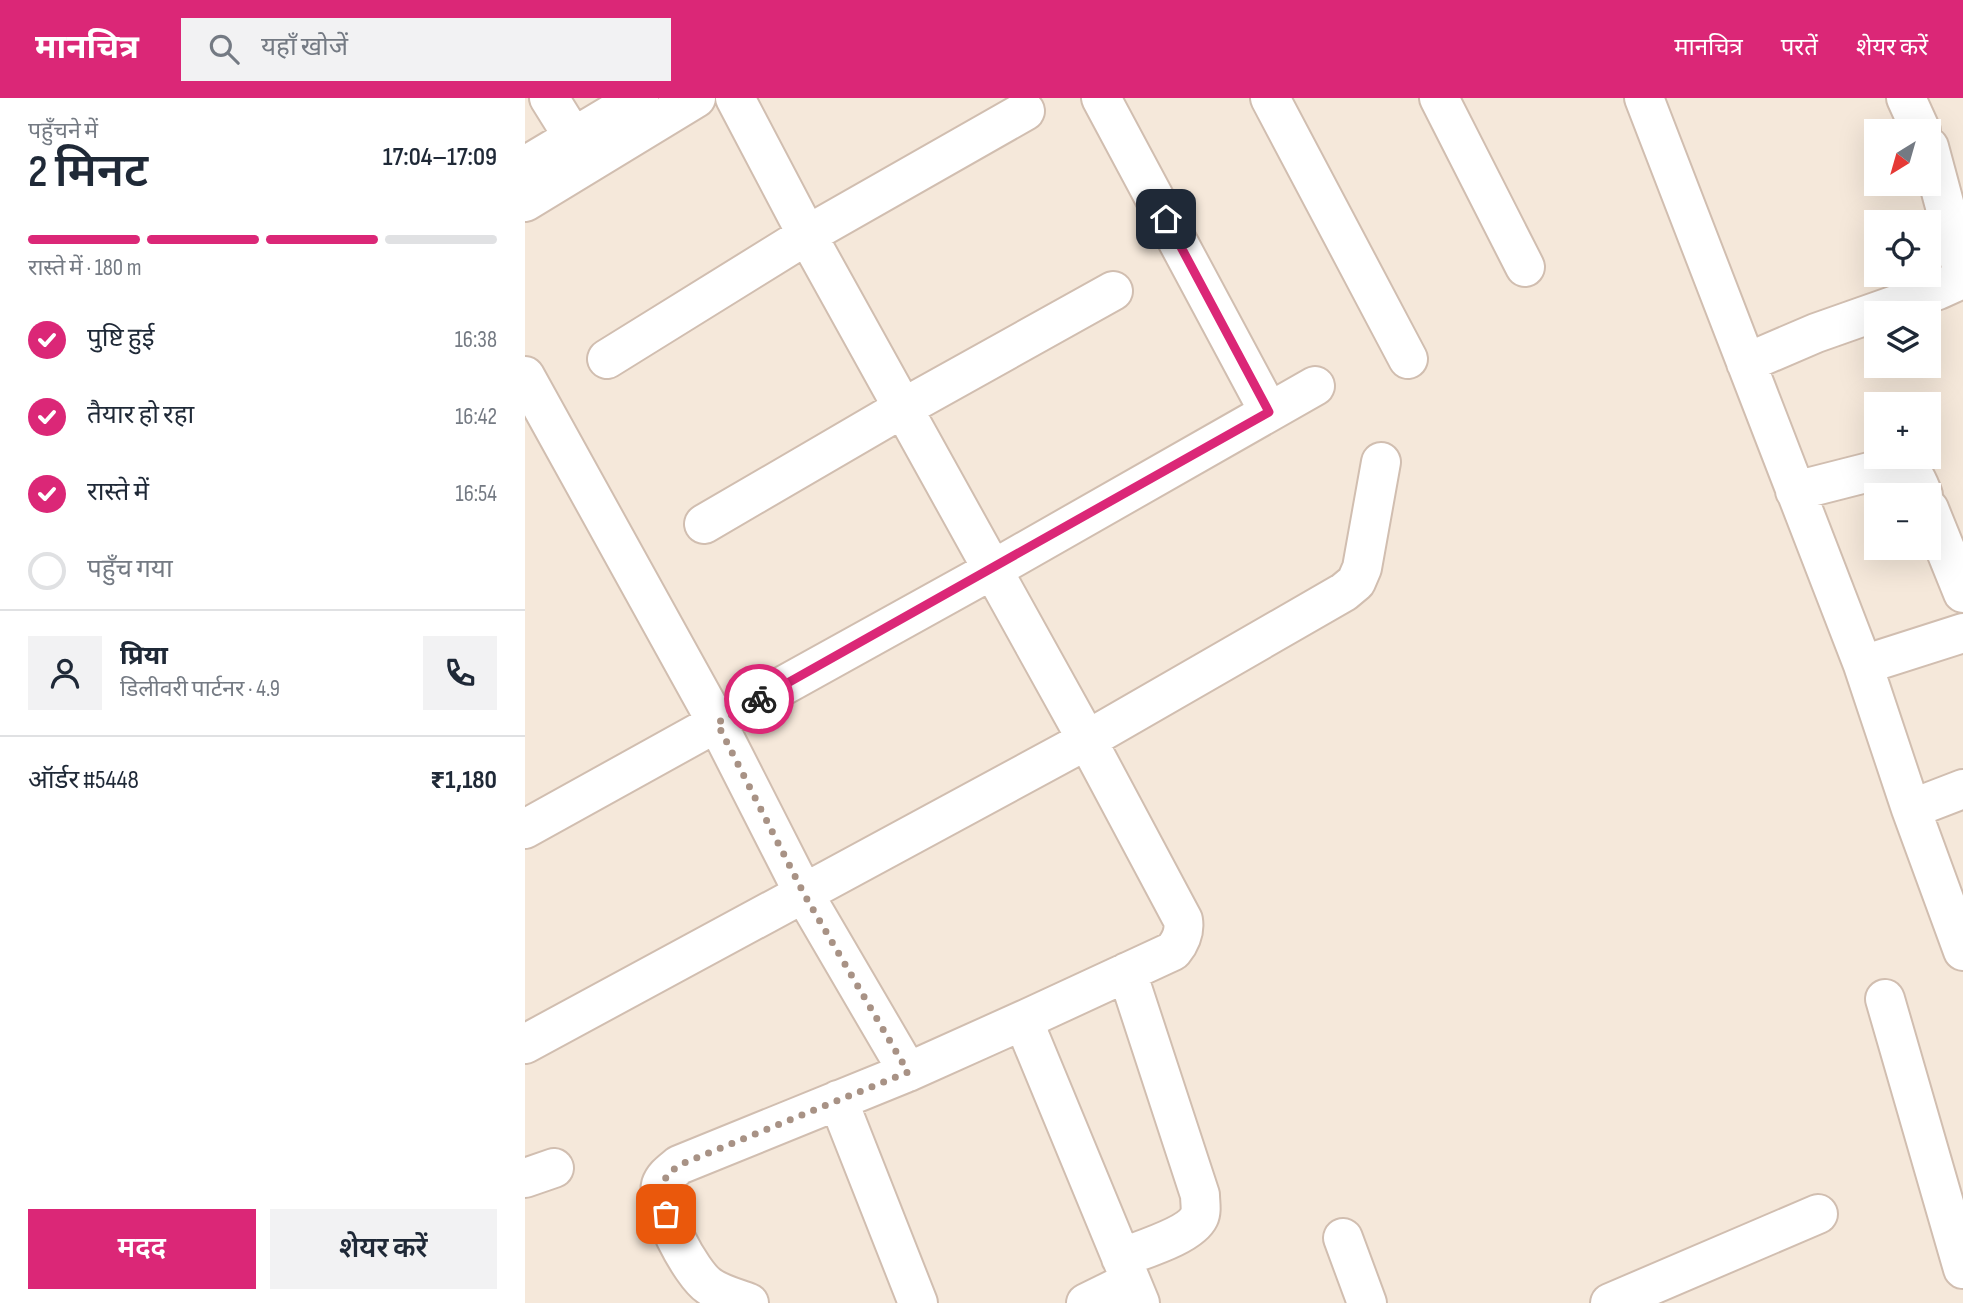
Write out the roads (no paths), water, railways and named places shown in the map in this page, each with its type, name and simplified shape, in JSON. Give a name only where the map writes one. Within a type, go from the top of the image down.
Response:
[{"type":"street","points":[[549,98],[582,152]]},
{"type":"street","points":[[525,166],[582,152],[696,98]]},
{"type":"street","points":[[735,98],[807,235],[1087,740],[1183,919],[1184,929],[1173,951],[908,1072],[679,1165],[666,1175],[660,1186],[661,1203],[691,1265],[709,1286],[739,1301]]},
{"type":"street","points":[[1101,98],[1269,412]]},
{"type":"street","points":[[1270,98],[1408,359]]},
{"type":"street","points":[[1439,98],[1525,267]]},
{"type":"street","points":[[1644,98],[1863,665],[1963,951]]},
{"type":"street","points":[[1906,98],[1916,119]]},
{"type":"street","points":[[525,202],[582,152],[629,101]]},
{"type":"street","points":[[607,359],[807,235],[1025,111]]},
{"type":"street","points":[[1746,363],[1816,333],[1958,281],[1961,265],[1941,191]]},
{"type":"street","points":[[704,524],[903,408],[1113,291]]},
{"type":"street","points":[[525,376],[717,723],[804,894],[908,1072]]},
{"type":"street","points":[[525,829],[1315,386]]},
{"type":"street","points":[[525,1044],[1087,740],[1343,592],[1356,582],[1362,568],[1381,462]]},
{"type":"street","points":[[1795,491],[1897,465],[1908,467],[1918,483]]},
{"type":"street","points":[[1941,539],[1963,593]]},
{"type":"street","points":[[1863,665],[1963,633]]},
{"type":"street","points":[[1912,809],[1963,789]]},
{"type":"street","points":[[1086,1303],[1130,1281],[1195,1224],[1200,1214],[1200,1195],[1128,972]]},
{"type":"street","points":[[1885,999],[1963,1269]]},
{"type":"street","points":[[1026,1019],[1030,1037],[1130,1281]]},
{"type":"street","points":[[838,1100],[918,1303]]},
{"type":"street","points":[[1610,1303],[1818,1214]]},
{"type":"street","points":[[1343,1238],[1367,1303]]}]
